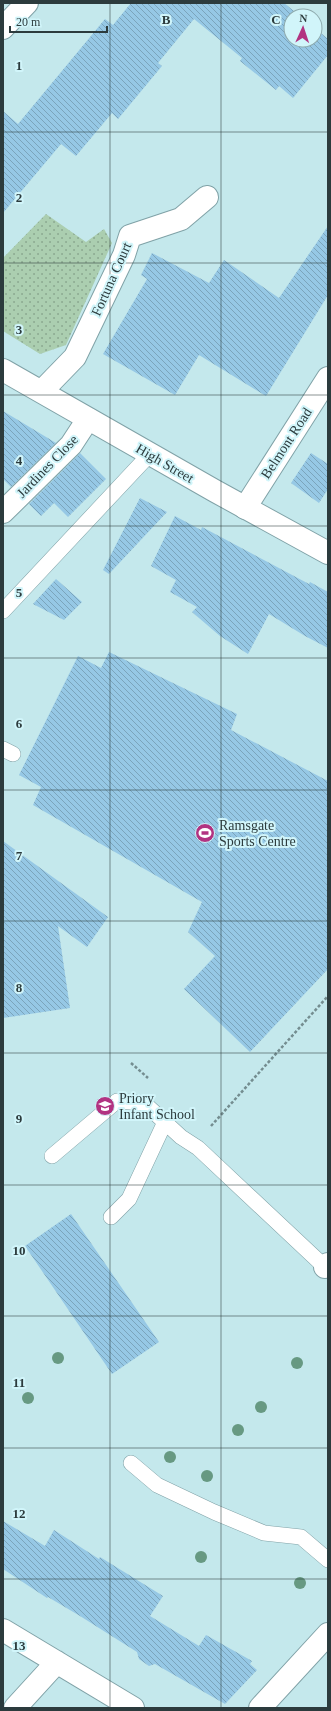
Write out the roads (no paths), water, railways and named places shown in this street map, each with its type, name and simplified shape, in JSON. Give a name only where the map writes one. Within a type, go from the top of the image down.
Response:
[{"type":"street","points":[[3,28],[27,3]]},
{"type":"street","name":"Fortuna Court","points":[[42,391],[75,357],[124,255],[130,236],[180,219],[207,197]]},
{"type":"street","name":"High Street","points":[[3,370],[245,508],[328,553]]},
{"type":"street","name":"Belmont Road","points":[[245,508],[328,378]]},
{"type":"street","name":"Jardines Close","points":[[3,512],[71,445],[88,419]]},
{"type":"street","points":[[3,1630],[133,1708]]},
{"type":"street","points":[[260,1708],[328,1634]]},
{"type":"street","points":[[15,1708],[58,1662]]},
{"type":"lane","points":[[3,611],[150,454]]},
{"type":"lane","points":[[52,1156],[117,1101],[144,1103],[181,1137],[198,1148],[327,1267]]},
{"type":"lane","points":[[111,1217],[129,1199],[165,1122]]},
{"type":"lane","points":[[131,1463],[156,1484],[214,1512],[264,1533],[301,1537],[328,1560]]},
{"type":"place","name":"Ramsgate Sports Centre","points":[[205,833]]},
{"type":"place","name":"Priory Infant School","points":[[105,1106]]}]
